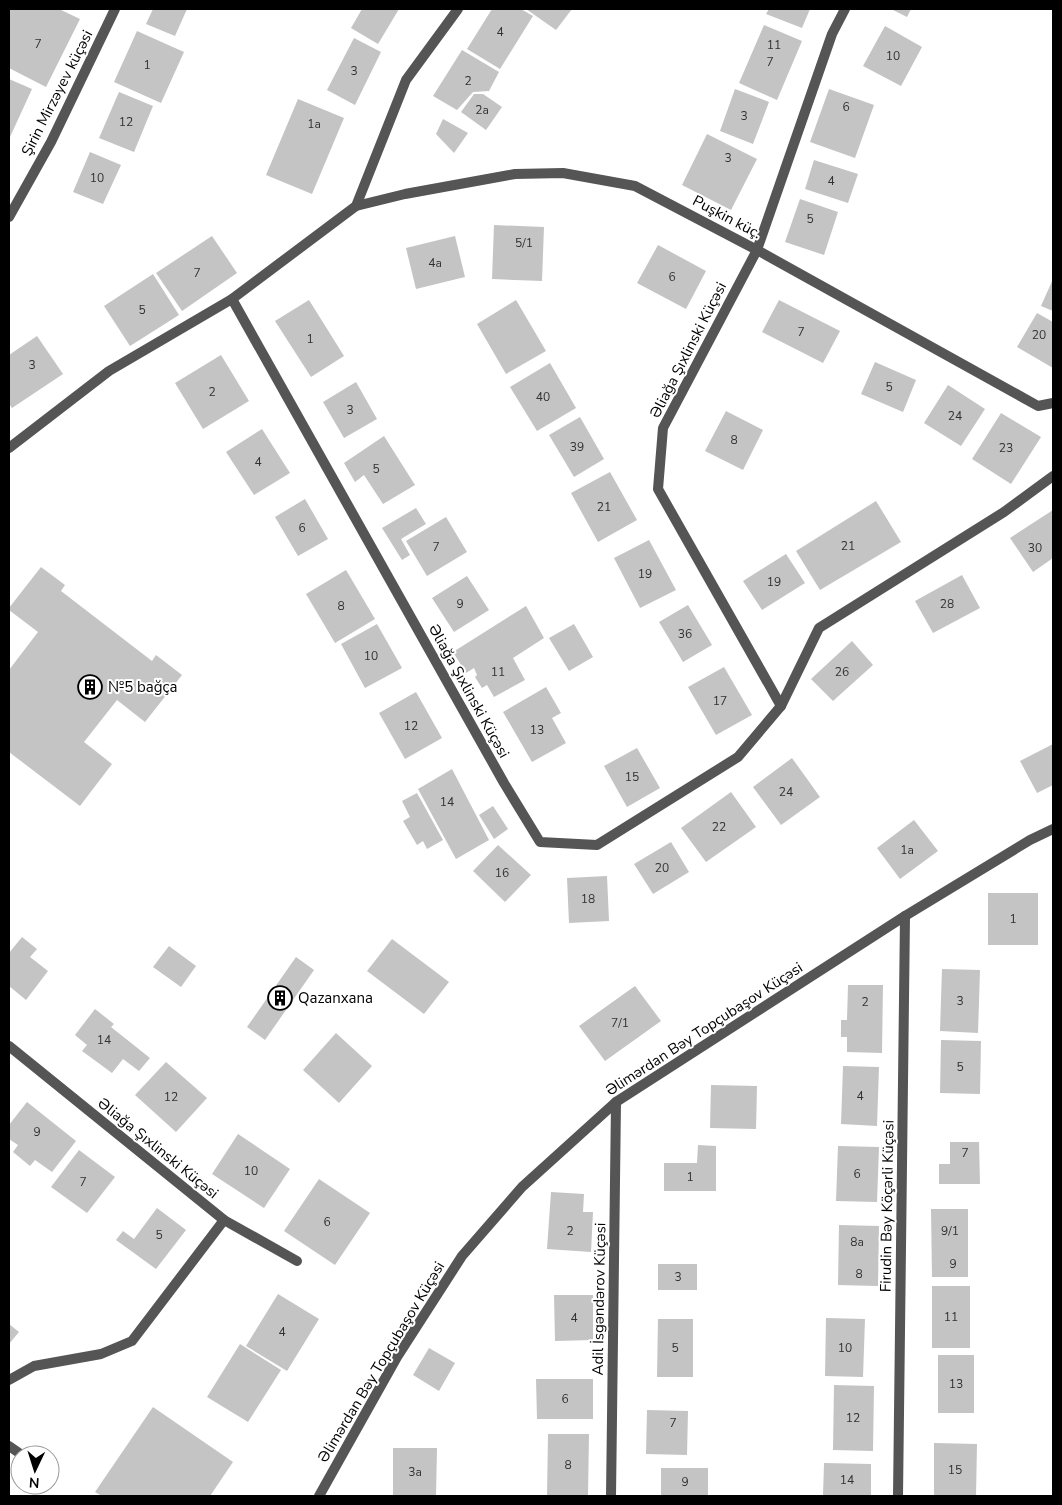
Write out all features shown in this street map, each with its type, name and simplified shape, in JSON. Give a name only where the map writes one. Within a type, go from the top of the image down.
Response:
[{"type":"street","name":"Şirin Mirzəyev küçəsi","points":[[9,217],[51,142],[116,9]]},
{"type":"street","points":[[9,448],[109,371],[232,299],[356,206],[406,80],[458,9]]},
{"type":"street","name":"Əliağa Şıxlinski Küçəsi","points":[[782,706],[658,489],[664,428],[757,250],[832,34],[845,9]]},
{"type":"street","name":"Puşkin küç.","points":[[356,206],[405,194],[515,174],[562,173],[635,186],[757,250],[1038,406],[1053,403]]},
{"type":"street","name":"Əliağa Şıxlinski Küçəsi","points":[[232,299],[504,783],[540,842],[597,845],[738,757],[782,706],[818,628],[1004,512],[1053,476]]},
{"type":"street","name":"Əlimərdan Bəy Topçubaşov Küçəsi","points":[[319,1496],[397,1357],[462,1256],[522,1187],[616,1102],[906,916],[1030,840],[1053,829]]},
{"type":"street","name":"Firudin Bəy Köçərli Küçəsi","points":[[898,1496],[906,916]]},
{"type":"street","name":"Əliağa Şıxlinski Küçəsi","points":[[9,1046],[224,1220],[297,1260]]},
{"type":"street","name":"Adil İsgəndərov Küçəsi","points":[[611,1496],[616,1102]]},
{"type":"street","points":[[9,1380],[34,1366],[101,1354],[132,1341],[224,1220]]},
{"type":"building","points":[[9,9],[59,9],[80,19],[46,87],[9,68]]},
{"type":"building","points":[[153,9],[187,9],[175,36],[146,24]]},
{"type":"building","points":[[362,9],[399,9],[378,44],[351,28]]},
{"type":"building","points":[[492,9],[521,9],[533,16],[500,69],[467,49]]},
{"type":"building","points":[[526,9],[572,9],[556,30]]},
{"type":"building","points":[[769,9],[810,9],[802,28],[766,14]]},
{"type":"building","points":[[891,9],[911,9],[907,17]]},
{"type":"building","points":[[764,25],[802,41],[777,100],[739,83]]},
{"type":"building","points":[[885,26],[922,47],[901,86],[863,66]]},
{"type":"building","points":[[137,31],[184,52],[161,103],[114,82]]},
{"type":"building","points":[[354,38],[381,52],[355,105],[327,90]]},
{"type":"building","points":[[462,50],[499,72],[489,91],[473,92],[457,110],[433,96]]},
{"type":"building","points":[[9,79],[32,89],[10,137],[9,136]]},
{"type":"building","points":[[735,89],[769,102],[753,144],[720,131]]},
{"type":"building","points":[[829,89],[874,105],[855,158],[810,142]]},
{"type":"building","points":[[119,92],[153,106],[134,152],[99,138]]},
{"type":"building","points":[[474,94],[483,94],[502,107],[486,130],[461,112]]},
{"type":"building","points":[[298,99],[344,118],[312,194],[266,175]]},
{"type":"building","points":[[443,119],[468,133],[454,153],[436,134]]},
{"type":"building","points":[[707,134],[757,159],[731,210],[682,185]]},
{"type":"building","points":[[90,152],[121,165],[103,204],[73,192]]},
{"type":"building","points":[[814,160],[858,174],[848,203],[805,189]]},
{"type":"building","points":[[800,199],[838,212],[824,255],[785,242]]},
{"type":"building","points":[[494,225],[544,227],[542,281],[492,279]]},
{"type":"building","points":[[212,236],[237,273],[182,311],[156,273]]},
{"type":"building","points":[[455,236],[465,277],[416,289],[406,248]]},
{"type":"building","points":[[658,245],[706,271],[686,309],[637,283]]},
{"type":"building","points":[[153,274],[179,315],[130,346],[104,306]]},
{"type":"building","points":[[1053,279],[1053,311],[1041,306]]},
{"type":"building","points":[[309,300],[344,356],[311,377],[275,321]]},
{"type":"building","points":[[516,300],[546,351],[506,374],[477,324]]},
{"type":"building","points":[[779,300],[840,331],[823,363],[762,332]]},
{"type":"building","points":[[1037,313],[1053,322],[1053,368],[1017,347]]},
{"type":"building","points":[[37,336],[63,374],[12,408],[9,404],[9,355]]},
{"type":"building","points":[[221,355],[249,401],[203,429],[175,383]]},
{"type":"building","points":[[875,362],[916,380],[903,412],[861,394]]},
{"type":"building","points":[[550,363],[576,408],[537,431],[510,387]]},
{"type":"building","points":[[356,382],[377,419],[344,438],[323,402]]},
{"type":"building","points":[[948,385],[985,409],[961,446],[924,423]]},
{"type":"building","points":[[726,411],[763,430],[743,470],[705,451]]},
{"type":"building","points":[[1001,413],[1041,437],[1011,484],[972,459]]},
{"type":"building","points":[[580,417],[604,459],[574,477],[549,435]]},
{"type":"building","points":[[262,429],[290,473],[254,495],[226,452]]},
{"type":"building","points":[[384,436],[415,485],[383,504],[364,475],[355,482],[344,463]]},
{"type":"building","points":[[610,472],[637,520],[598,542],[571,493]]},
{"type":"building","points":[[305,499],[328,539],[298,556],[275,517]]},
{"type":"building","points":[[876,501],[901,542],[820,590],[796,551]]},
{"type":"building","points":[[416,508],[426,524],[401,539],[410,555],[402,560],[382,528]]},
{"type":"building","points":[[1053,510],[1053,558],[1033,572],[1010,538]]},
{"type":"building","points":[[446,517],[467,552],[427,576],[406,541]]},
{"type":"building","points":[[649,540],[676,590],[640,608],[614,558]]},
{"type":"building","points":[[786,554],[805,583],[762,610],[743,581]]},
{"type":"building","name":"№5 bağça","points":[[41,567],[65,585],[61,591],[152,661],[156,655],[182,675],[145,722],[117,700],[84,742],[112,764],[80,806],[9,752],[9,670],[38,632],[9,610],[9,608]]},
{"type":"building","points":[[346,570],[375,619],[335,643],[306,594]]},
{"type":"building","points":[[962,575],[980,608],[933,633],[915,601]]},
{"type":"building","points":[[467,576],[489,610],[454,632],[432,598]]},
{"type":"building","points":[[688,605],[712,645],[683,662],[659,622]]},
{"type":"building","points":[[526,606],[544,638],[513,658],[525,680],[494,697],[487,685],[482,688],[475,677],[477,675],[474,668],[466,673],[453,652]]},
{"type":"building","points":[[377,624],[402,668],[365,688],[341,644]]},
{"type":"building","points":[[574,624],[593,657],[569,671],[549,638]]},
{"type":"building","points":[[852,641],[873,665],[833,701],[811,679]]},
{"type":"building","points":[[724,667],[752,715],[716,735],[688,687]]},
{"type":"building","points":[[546,687],[561,713],[552,718],[566,743],[532,762],[503,712]]},
{"type":"building","points":[[416,692],[442,738],[405,759],[379,713]]},
{"type":"building","points":[[1053,744],[1053,785],[1037,793],[1020,761]]},
{"type":"building","points":[[637,748],[660,788],[627,807],[604,766]]},
{"type":"building","points":[[792,758],[820,797],[781,825],[753,787]]},
{"type":"building","points":[[452,769],[489,840],[456,859],[418,789]]},
{"type":"building","points":[[731,792],[756,827],[706,862],[681,828]]},
{"type":"building","points":[[417,793],[443,840],[427,849],[423,841],[417,845],[403,821],[410,817],[402,801]]},
{"type":"building","points":[[493,806],[508,829],[494,839],[479,815]]},
{"type":"building","points":[[914,820],[938,851],[900,879],[877,848]]},
{"type":"building","points":[[671,842],[689,872],[653,894],[634,864]]},
{"type":"building","points":[[498,845],[531,875],[505,902],[473,871]]},
{"type":"building","points":[[607,876],[609,921],[569,923],[567,878]]},
{"type":"building","points":[[988,893],[1038,893],[1038,945],[988,945]]},
{"type":"building","points":[[22,937],[37,949],[30,957],[48,971],[26,1000],[9,986],[9,953]]},
{"type":"building","points":[[392,939],[449,982],[424,1014],[367,971]]},
{"type":"building","points":[[169,946],[196,966],[181,987],[153,967]]},
{"type":"building","name":"Qazanxana","points":[[296,957],[314,970],[265,1040],[247,1027]]},
{"type":"building","points":[[942,969],[980,970],[978,1033],[940,1031]]},
{"type":"building","points":[[848,985],[883,985],[882,1053],[847,1052],[847,1037],[841,1037],[841,1020],[847,1020]]},
{"type":"building","points":[[635,986],[661,1021],[605,1061],[579,1026]]},
{"type":"building","points":[[95,1009],[114,1024],[111,1027],[150,1058],[139,1071],[123,1059],[112,1073],[82,1051],[87,1045],[75,1035]]},
{"type":"building","points":[[336,1033],[372,1066],[339,1103],[303,1070]]},
{"type":"building","points":[[941,1040],[981,1041],[980,1094],[940,1093]]},
{"type":"building","points":[[166,1062],[207,1098],[176,1132],[135,1095]]},
{"type":"building","points":[[843,1066],[879,1067],[877,1126],[841,1124]]},
{"type":"building","points":[[711,1085],[757,1086],[756,1129],[710,1128]]},
{"type":"building","points":[[27,1102],[76,1141],[52,1172],[35,1160],[30,1166],[13,1152],[18,1145],[9,1139],[9,1125]]},
{"type":"building","points":[[238,1134],[290,1169],[264,1208],[212,1174]]},
{"type":"building","points":[[950,1142],[979,1142],[980,1184],[939,1184],[939,1164],[950,1164]]},
{"type":"building","points":[[698,1145],[716,1146],[716,1191],[664,1191],[664,1163],[697,1163]]},
{"type":"building","points":[[838,1146],[879,1147],[877,1202],[836,1201]]},
{"type":"building","points":[[79,1150],[115,1177],[87,1213],[51,1187]]},
{"type":"building","points":[[319,1179],[370,1213],[335,1265],[284,1231]]},
{"type":"building","points":[[551,1192],[584,1194],[583,1212],[593,1212],[591,1252],[547,1249]]},
{"type":"building","points":[[157,1208],[186,1230],[156,1269],[116,1240],[123,1231],[134,1239]]},
{"type":"building","points":[[931,1209],[968,1209],[968,1277],[932,1277]]},
{"type":"building","points":[[839,1225],[879,1226],[878,1286],[838,1285]]},
{"type":"building","points":[[658,1264],[697,1264],[697,1290],[658,1290]]},
{"type":"building","points":[[932,1286],[970,1286],[970,1348],[932,1348]]},
{"type":"building","points":[[278,1294],[319,1319],[287,1371],[246,1346]]},
{"type":"building","points":[[554,1295],[593,1295],[593,1340],[555,1341]]},
{"type":"building","points":[[826,1318],[865,1319],[863,1377],[825,1376]]},
{"type":"building","points":[[658,1319],[693,1319],[693,1377],[657,1377]]},
{"type":"building","points":[[9,1324],[19,1332],[9,1344]]},
{"type":"building","points":[[240,1344],[281,1370],[248,1422],[207,1397]]},
{"type":"building","points":[[429,1348],[455,1363],[439,1391],[413,1375]]},
{"type":"building","points":[[938,1355],[974,1355],[974,1413],[938,1413]]},
{"type":"building","points":[[536,1379],[593,1379],[593,1419],[537,1419]]},
{"type":"building","points":[[834,1385],[874,1386],[873,1451],[833,1450]]},
{"type":"building","points":[[153,1407],[233,1462],[210,1496],[102,1496],[95,1492]]},
{"type":"building","points":[[647,1410],[688,1411],[687,1455],[646,1454]]},
{"type":"building","points":[[548,1434],[589,1434],[588,1496],[547,1496]]},
{"type":"building","points":[[934,1443],[977,1444],[976,1496],[934,1496]]},
{"type":"building","points":[[393,1448],[437,1448],[436,1496],[393,1496]]},
{"type":"building","points":[[824,1463],[871,1464],[871,1496],[823,1496]]},
{"type":"building","points":[[661,1468],[708,1468],[708,1496],[661,1496]]},
{"type":"place","name":"№5 bağça","points":[[90,687]]},
{"type":"place","name":"Qazanxana","points":[[280,998]]}]
